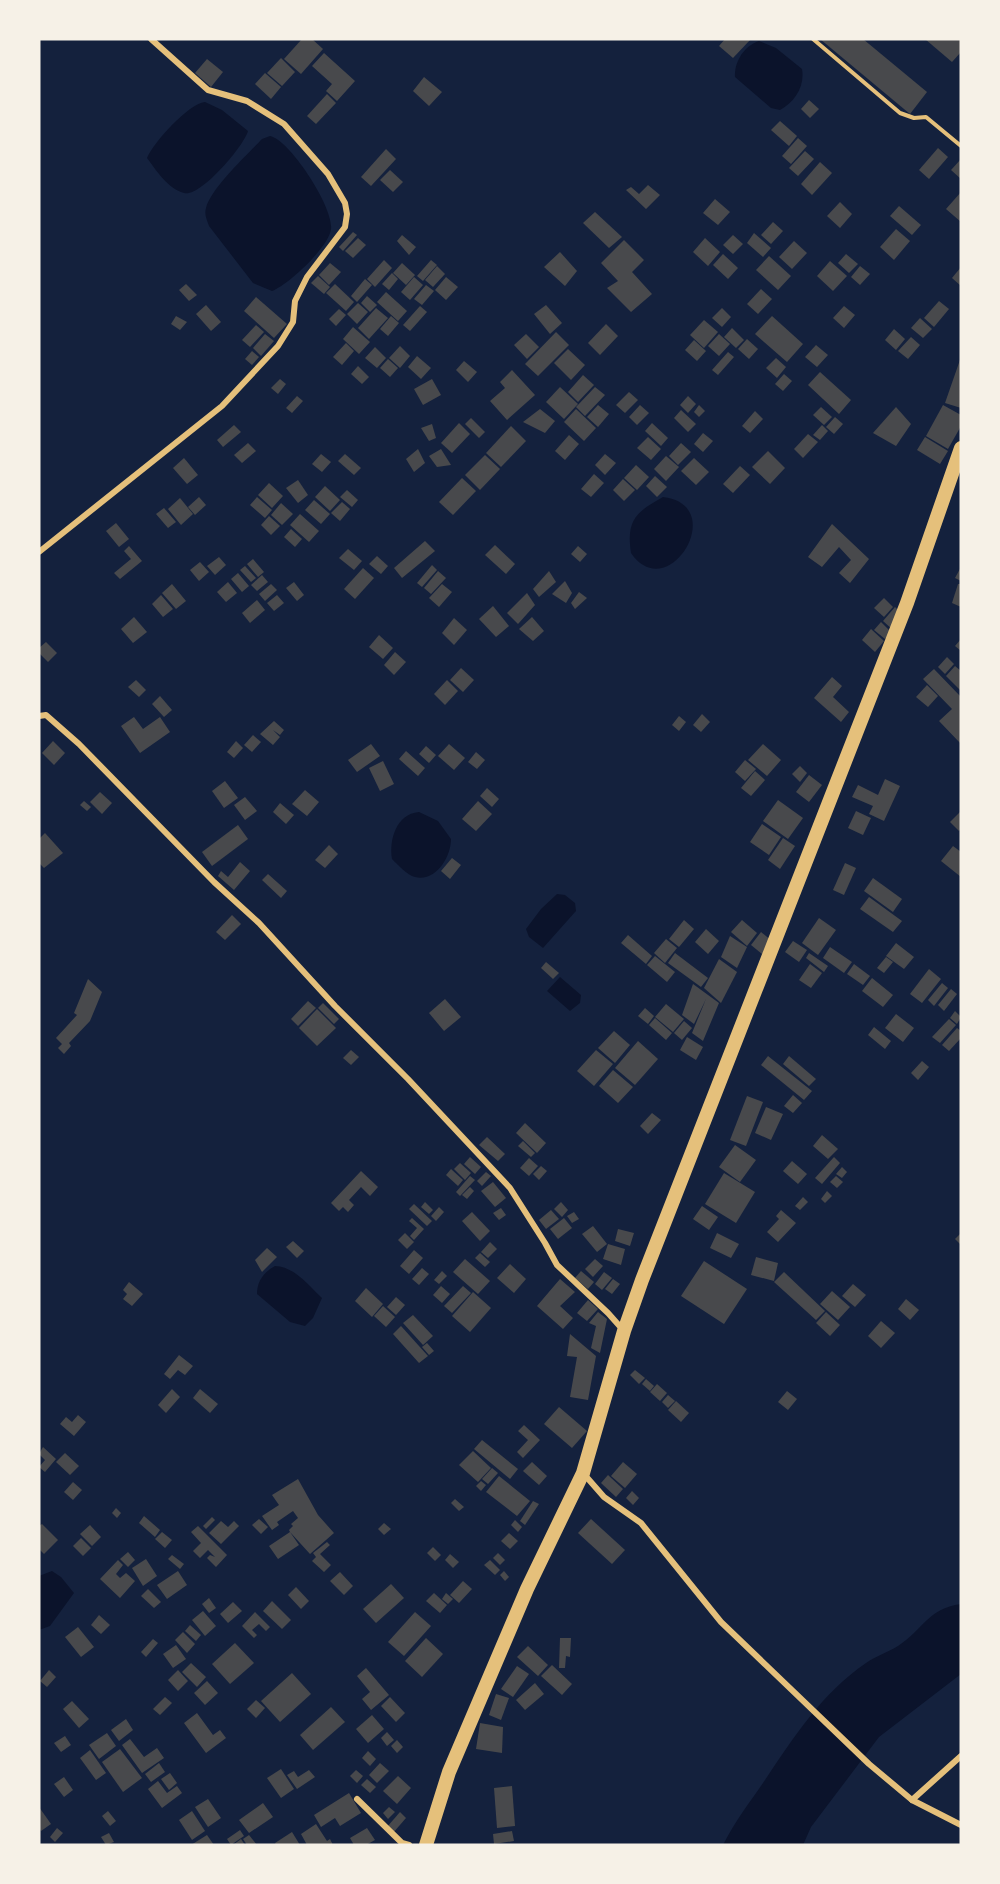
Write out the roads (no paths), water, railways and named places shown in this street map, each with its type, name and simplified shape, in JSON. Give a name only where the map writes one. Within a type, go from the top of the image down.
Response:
[{"type":"main road","points":[[426,1845],[449,1772],[527,1589],[583,1473],[624,1331],[908,603],[961,448]]},
{"type":"street","points":[[39,552],[222,406],[244,384],[278,346],[293,322],[295,301],[307,277],[337,240],[348,221],[345,203],[328,174],[284,124],[247,101],[208,90],[151,39]]},
{"type":"street","points":[[39,716],[46,716],[78,744],[214,882],[259,923],[335,1006],[408,1079],[510,1188],[545,1243],[556,1265],[624,1331]]},
{"type":"street","points":[[583,1473],[604,1497],[641,1523],[721,1622],[869,1764],[912,1800],[961,1825]]},
{"type":"street","points":[[912,1800],[961,1756]]},
{"type":"street","points":[[357,1799],[402,1844],[409,1845]]},
{"type":"lane","points":[[813,39],[900,113],[914,118],[926,117],[961,146]]},
{"type":"water","points":[[759,41],[776,48],[802,69],[802,81],[798,93],[780,110],[771,108],[735,77],[736,66],[741,55]]},
{"type":"water","points":[[205,102],[222,110],[248,131],[239,148],[210,180],[200,188],[184,193],[173,188],[147,158],[181,116]]},
{"type":"water","points":[[270,136],[288,149],[309,176],[326,206],[331,229],[329,237],[316,255],[288,281],[272,291],[253,283],[209,226],[205,213],[209,200],[222,182],[262,139]]},
{"type":"water","points":[[663,497],[682,504],[691,517],[692,532],[686,548],[675,561],[661,568],[646,566],[631,553],[630,532],[635,518],[646,507]]},
{"type":"water","points":[[419,812],[438,821],[451,839],[448,853],[441,867],[423,878],[412,876],[403,870],[392,859],[391,852],[393,836],[400,823],[411,814]]},
{"type":"water","points":[[557,894],[565,895],[575,903],[576,911],[543,948],[529,937],[526,929],[541,909]]},
{"type":"water","points":[[560,977],[581,995],[580,1003],[570,1011],[547,991]]},
{"type":"water","points":[[275,1266],[295,1273],[322,1298],[313,1318],[305,1326],[290,1322],[257,1294],[262,1277]]},
{"type":"water","points":[[52,1571],[61,1577],[74,1593],[50,1626],[39,1630],[39,1576]]},
{"type":"water","points":[[961,1604],[961,1674],[879,1737],[811,1827],[803,1845],[723,1845],[798,1732],[822,1702],[850,1675],[874,1658],[907,1640],[940,1610]]}]
